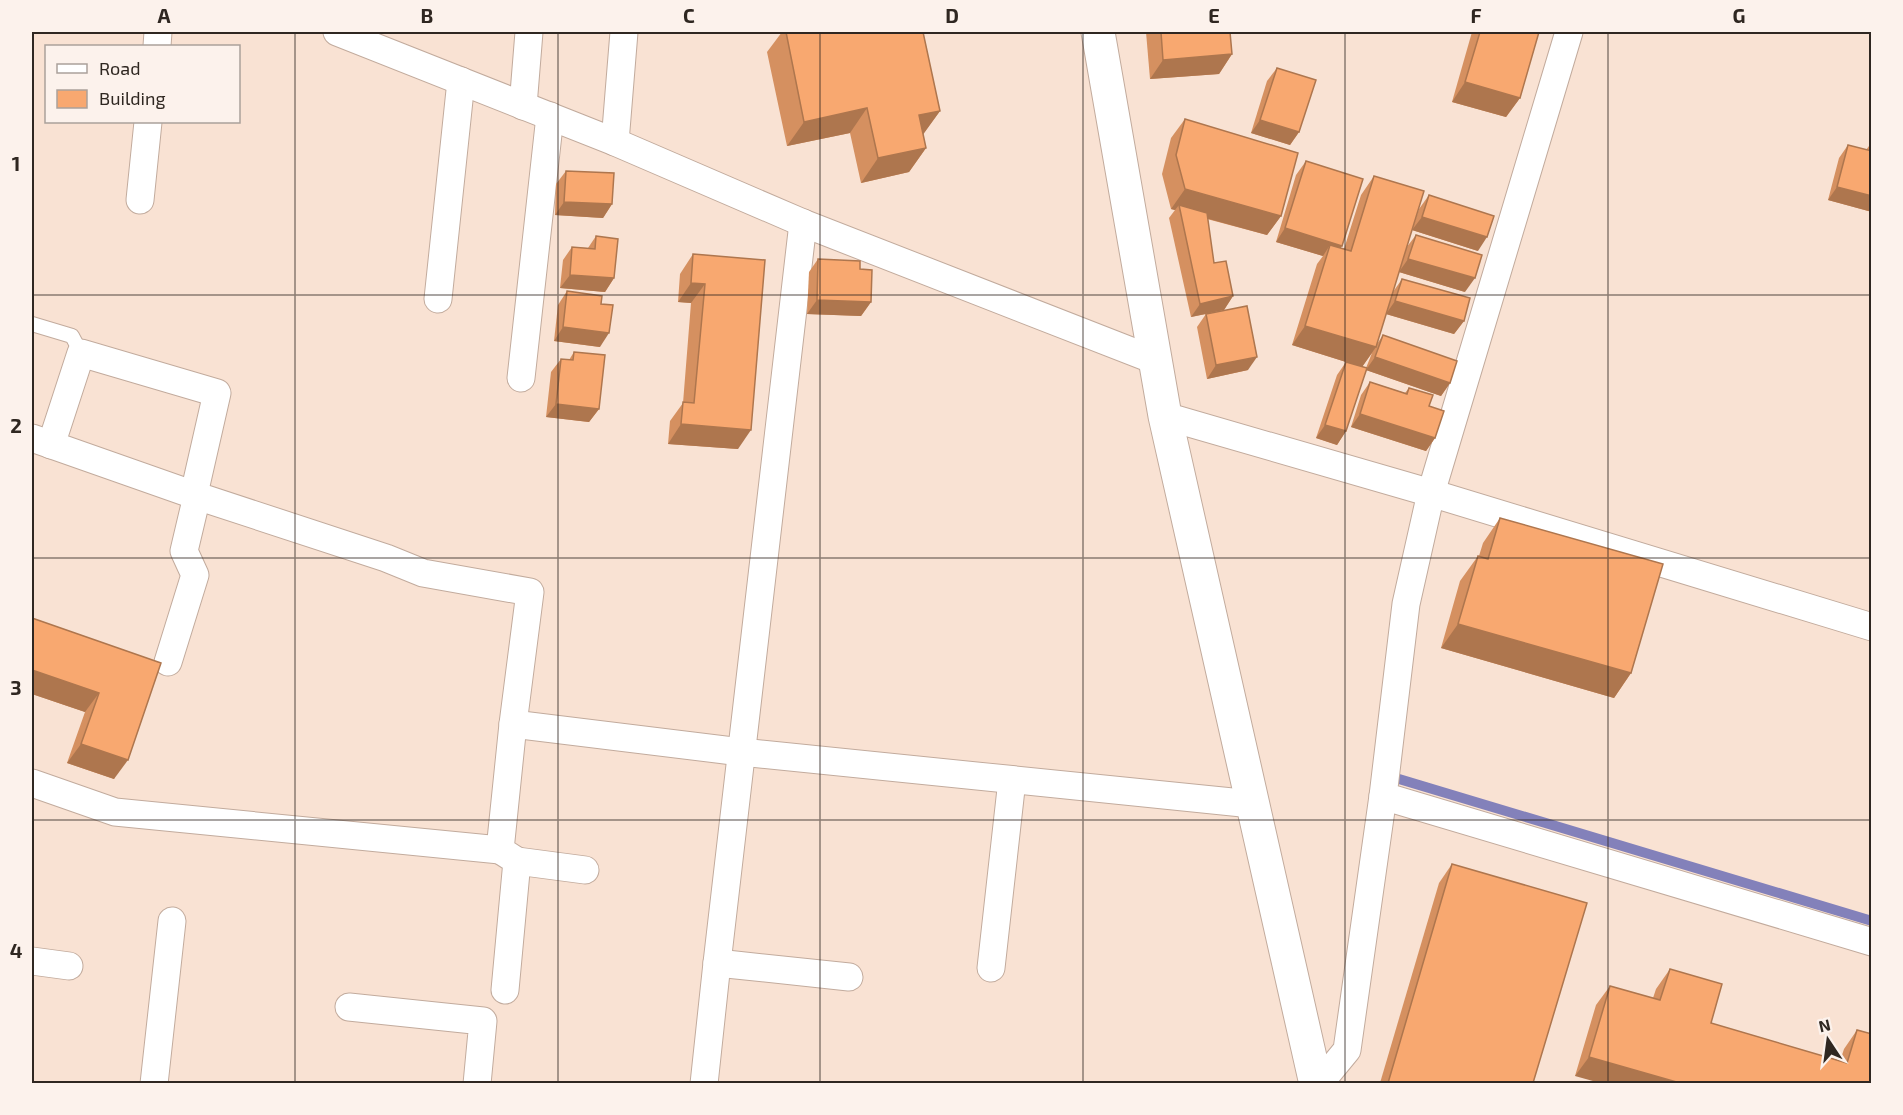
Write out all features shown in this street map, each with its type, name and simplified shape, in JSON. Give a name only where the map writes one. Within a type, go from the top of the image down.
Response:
[{"type":"street","points":[[337,32],[615,142],[803,223],[1154,360]]},
{"type":"street","points":[[523,106],[529,32]]},
{"type":"street","points":[[615,142],[624,32]]},
{"type":"street","points":[[1098,32],[1165,416],[1317,1083]]},
{"type":"street","points":[[1317,1083],[1347,1050],[1383,796],[1406,604],[1431,494],[1569,32]]},
{"type":"street","points":[[438,298],[461,81]]},
{"type":"street","points":[[521,378],[550,116]]},
{"type":"street","points":[[140,200],[148,123]]},
{"type":"street","points":[[704,1083],[803,223]]},
{"type":"street","points":[[168,662],[195,575],[184,551],[196,495],[217,393],[81,353],[41,442],[196,495],[386,558],[423,573],[530,592],[513,724],[505,990]]},
{"type":"street","points":[[1165,416],[1872,627]]},
{"type":"street","points":[[513,724],[741,752],[1252,804]]},
{"type":"street","points":[[991,968],[1012,780]]},
{"type":"street","points":[[32,783],[116,812],[508,856],[585,870]]},
{"type":"street","points":[[1383,796],[1872,942]]},
{"type":"street","points":[[154,1083],[172,921]]},
{"type":"street","points":[[32,962],[69,966]]},
{"type":"street","points":[[717,963],[849,977]]},
{"type":"street","points":[[349,1006],[483,1021],[477,1083]]},
{"type":"lane","points":[[32,324],[72,336],[81,353]]},
{"type":"building","points":[[786,32],[923,32],[940,111],[919,115],[926,148],[878,158],[867,108],[804,122]]},
{"type":"building","points":[[1161,32],[1230,32],[1232,54],[1163,60]]},
{"type":"building","points":[[1480,32],[1539,32],[1520,98],[1465,82]]},
{"type":"building","points":[[1277,68],[1316,80],[1299,132],[1260,120]]},
{"type":"building","points":[[1185,119],[1298,153],[1281,216],[1185,189],[1176,155]]},
{"type":"building","points":[[1848,145],[1872,151],[1872,196],[1837,187]]},
{"type":"building","points":[[1306,161],[1363,179],[1342,246],[1285,228]]},
{"type":"building","points":[[566,171],[614,173],[612,204],[564,202]]},
{"type":"building","points":[[1374,176],[1424,191],[1376,347],[1305,326],[1330,245],[1351,251]]},
{"type":"building","points":[[1429,195],[1494,216],[1487,237],[1422,217]]},
{"type":"building","points":[[1179,205],[1207,213],[1214,263],[1226,261],[1233,296],[1200,304]]},
{"type":"building","points":[[1416,235],[1482,255],[1475,278],[1408,259]]},
{"type":"building","points":[[596,236],[618,239],[614,278],[570,275],[572,247],[595,249]]},
{"type":"building","points":[[693,254],[765,260],[751,430],[681,424],[683,402],[694,403],[705,284],[691,283]]},
{"type":"building","points":[[818,259],[860,261],[860,269],[872,270],[871,302],[817,300]]},
{"type":"building","points":[[1402,279],[1470,298],[1464,321],[1395,301]]},
{"type":"building","points":[[567,291],[602,296],[601,304],[613,305],[609,333],[563,327]]},
{"type":"building","points":[[1247,306],[1257,357],[1216,365],[1206,314]]},
{"type":"building","points":[[1383,335],[1457,361],[1450,383],[1375,357]]},
{"type":"building","points":[[574,352],[605,355],[599,409],[556,404],[561,359],[573,360]]},
{"type":"building","points":[[1346,362],[1367,368],[1346,431],[1325,425]]},
{"type":"building","points":[[1370,382],[1407,394],[1409,388],[1433,395],[1429,406],[1444,411],[1435,438],[1360,414]]},
{"type":"building","points":[[1500,518],[1663,564],[1631,673],[1458,624],[1478,556],[1488,559]]},
{"type":"building","points":[[32,618],[161,663],[128,760],[81,744],[99,693],[32,670]]},
{"type":"building","points":[[1452,864],[1587,903],[1533,1083],[1388,1083]]},
{"type":"building","points":[[1670,969],[1722,984],[1711,1023],[1847,1063],[1857,1030],[1872,1034],[1872,1083],[1680,1083],[1589,1057],[1610,986],[1660,1000]]},
{"type":"waterway","points":[[1399,779],[1872,921]]}]
